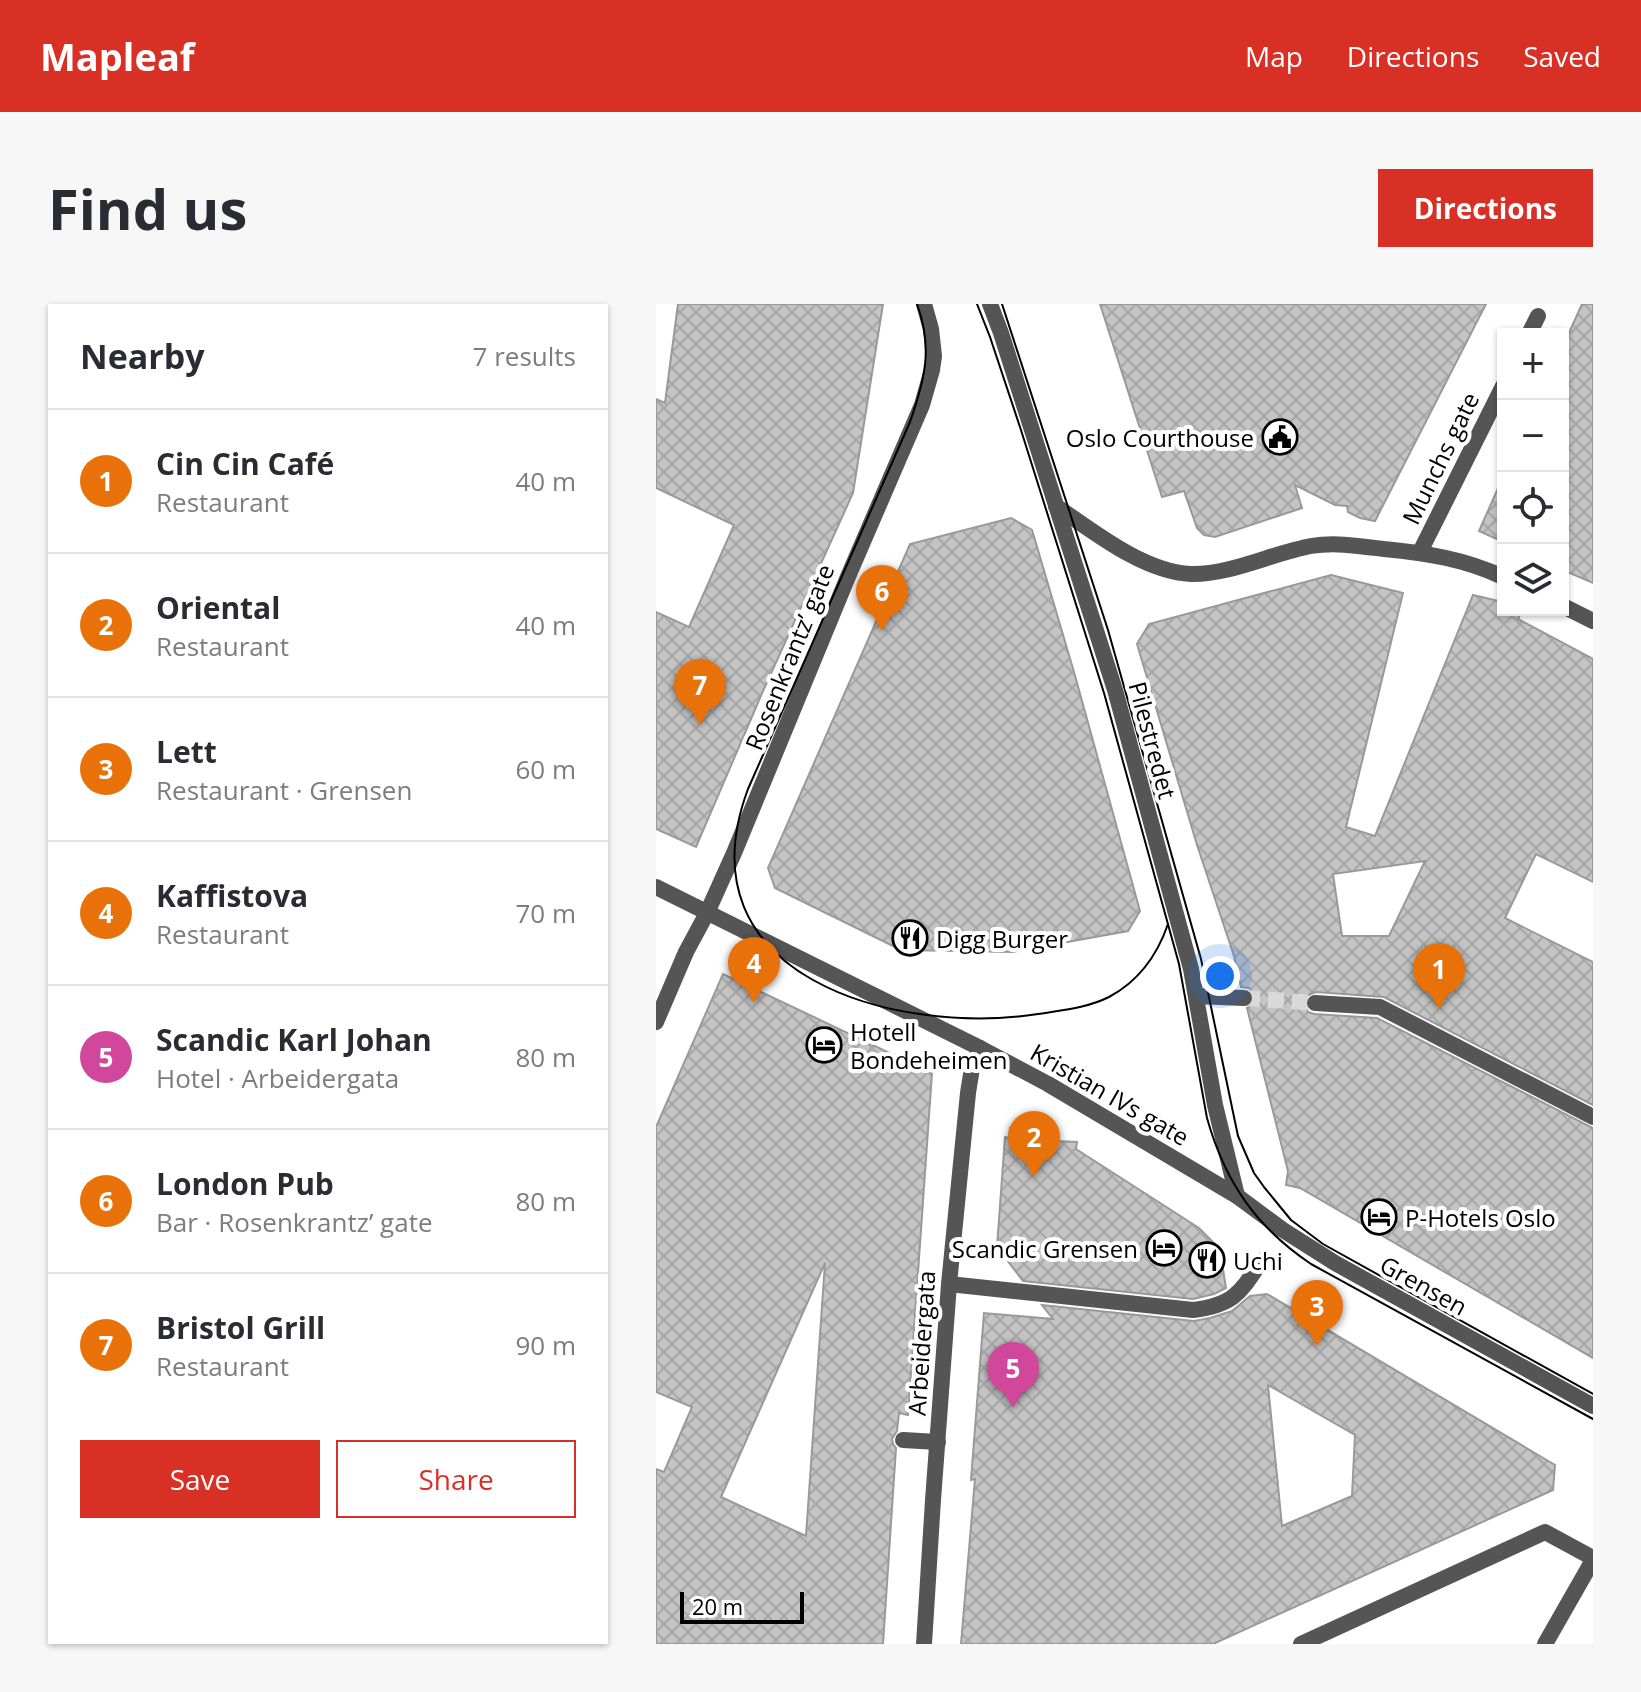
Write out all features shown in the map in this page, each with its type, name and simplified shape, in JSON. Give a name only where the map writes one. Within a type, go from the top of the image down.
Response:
[{"type":"street","name":"Rosenkrantz’ gate","points":[[656,1022],[734,853],[922,405],[934,356],[924,304]]},
{"type":"street","name":"Pilestredet","points":[[990,304],[1115,690],[1191,969],[1215,1105],[1237,1196]]},
{"type":"street","name":"Munchs gate","points":[[1420,552],[1497,398]]},
{"type":"street","points":[[1056,506],[1140,559],[1190,574],[1211,573],[1311,546],[1338,544],[1420,552],[1465,562],[1497,575]]},
{"type":"street","points":[[1569,609],[1593,621]]},
{"type":"street","name":"Kristian IVs gate","points":[[656,887],[980,1048],[1133,1133],[1237,1196]]},
{"type":"street","points":[[1196,996],[1244,998]]},
{"type":"street","points":[[1315,1003],[1380,1007],[1593,1117]]},
{"type":"street","name":"Arbeidergata","points":[[924,1644],[949,1284],[968,1093],[972,1068],[980,1048]]},
{"type":"street","name":"Grensen","points":[[1237,1196],[1335,1263],[1593,1406]]},
{"type":"street","points":[[949,1284],[1193,1310],[1216,1307],[1233,1298],[1262,1260]]},
{"type":"street","points":[[903,1440],[938,1442]]},
{"type":"street","points":[[1301,1644],[1545,1532],[1593,1559],[1545,1644]]},
{"type":"building","points":[[678,304],[883,304],[853,493],[696,847],[656,829],[656,612],[689,627],[734,525],[656,488],[656,399],[665,403]]},
{"type":"building","name":"Oslo Courthouse","points":[[1100,304],[1486,304],[1375,521],[1360,518],[1348,512],[1347,506],[1335,505],[1295,485],[1302,508],[1215,537],[1204,535],[1197,528],[1184,491],[1162,497]]},
{"type":"building","points":[[1582,304],[1593,304],[1593,583],[1569,573],[1569,333]]},
{"type":"building","points":[[1497,490],[1497,539],[1479,531]]},
{"type":"building","points":[[1011,518],[1032,530],[1140,911],[1128,931],[1012,952],[901,950],[775,888],[768,868],[910,544]]},
{"type":"building","points":[[1331,575],[1403,593],[1346,827],[1375,836],[1473,595],[1497,601],[1497,616],[1519,616],[1518,619],[1593,659],[1593,882],[1536,854],[1505,918],[1593,962],[1593,1105],[1384,997],[1316,992],[1306,996],[1304,1003],[1308,1012],[1314,1014],[1377,1018],[1593,1128],[1593,1358],[1300,1188],[1286,1185],[1288,1171],[1247,1008],[1254,1003],[1254,994],[1249,988],[1241,987],[1137,644],[1149,624]],"holes":[[[1425,861],[1389,936],[1342,936],[1333,874]]]},
{"type":"building","points":[[723,974],[932,1073],[908,1415],[899,1413],[897,1431],[892,1439],[896,1448],[883,1644],[656,1644],[656,1469],[664,1472],[692,1407],[656,1392],[656,1127]],"holes":[[[825,1263],[806,1536],[721,1497]]]},
{"type":"building","points":[[1010,1128],[1057,1131],[1056,1141],[1077,1142],[1076,1149],[1199,1228],[1215,1244],[1221,1257],[1226,1288],[1193,1299],[1023,1281],[997,1247],[1005,1137],[1009,1138]]},
{"type":"building","points":[[1267,1294],[1555,1465],[1553,1490],[1213,1644],[961,1644],[975,1479],[971,1480],[984,1313],[1053,1319],[1042,1305],[1194,1321],[1232,1311],[1250,1296]],"holes":[[[1268,1385],[1355,1435],[1352,1496],[1282,1526]]]},
{"type":"tunnel","points":[[1244,998],[1315,1003]]},
{"type":"tram line","points":[[917,304],[926,349],[920,392],[910,422],[748,789],[735,854],[744,907],[772,949],[814,980],[865,1002],[923,1015],[982,1018],[1065,1010],[1109,997],[1120,991],[1146,966],[1168,924]]},
{"type":"tram line","points":[[977,304],[1020,427],[1104,693],[1179,964],[1207,1118],[1233,1183],[1274,1235],[1311,1264],[1593,1419]]},
{"type":"tram line","points":[[1002,304],[1108,630],[1201,959],[1238,1136],[1254,1173],[1291,1220],[1323,1244],[1593,1394]]},
{"type":"place","name":"Oslo Courthouse","points":[[1280,437]]},
{"type":"place","name":"London Pub","points":[[882,631]]},
{"type":"place","name":"Bristol Grill","points":[[700,725]]},
{"type":"place","name":"Digg Burger","points":[[910,938]]},
{"type":"place","name":"Kaffistova","points":[[754,1003]]},
{"type":"place","name":"Cin Cin Café","points":[[1439,1009]]},
{"type":"place","name":"Hotell Bondeheimen","points":[[824,1045]]},
{"type":"place","name":"Oriental","points":[[1034,1177]]},
{"type":"place","name":"P-Hotels Oslo","points":[[1379,1217]]},
{"type":"place","name":"Scandic Grensen","points":[[1164,1248]]},
{"type":"place","name":"Uchi","points":[[1207,1260]]},
{"type":"place","name":"Lett","points":[[1317,1346]]},
{"type":"place","name":"Scandic Karl Johan","points":[[1013,1408]]}]
